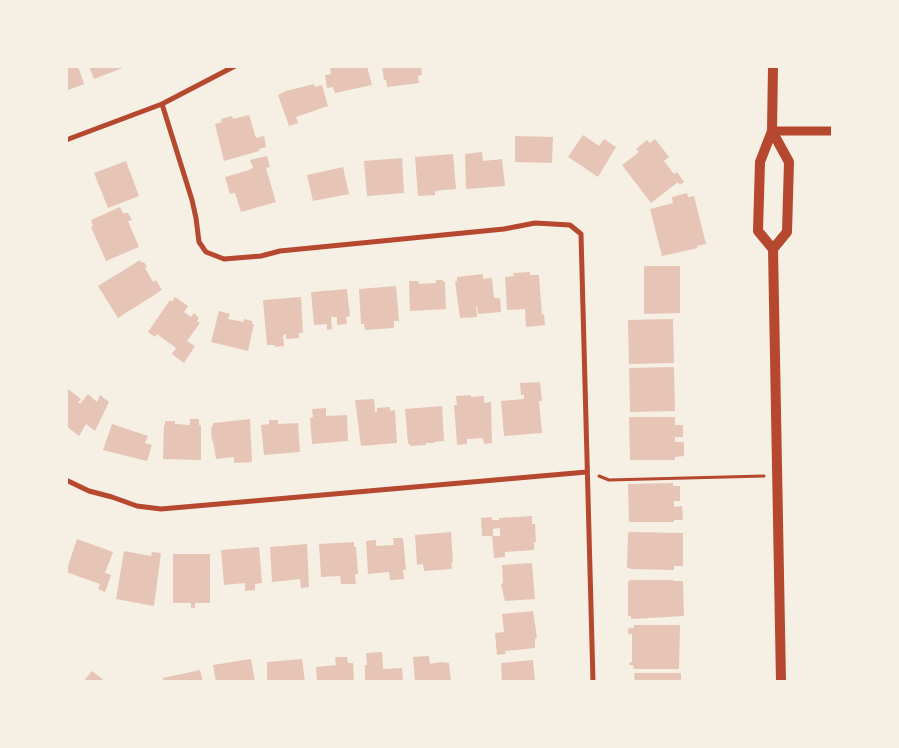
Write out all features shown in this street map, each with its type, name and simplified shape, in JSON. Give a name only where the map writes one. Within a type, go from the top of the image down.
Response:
[{"type":"main road","points":[[773,66],[772,131],[760,162],[758,231],[773,249],[781,682]]},
{"type":"main road","points":[[772,131],[788,162],[787,232],[773,249]]},
{"type":"street","points":[[66,140],[162,104],[235,66]]},
{"type":"street","points":[[162,104],[192,200],[199,242],[206,252],[224,259],[244,258],[280,251],[504,229],[534,223],[570,225],[581,234],[593,682]]},
{"type":"street","points":[[772,131],[833,131]]},
{"type":"street","points":[[66,480],[89,491],[112,496],[137,506],[161,509],[588,472]]},
{"type":"path","points":[[588,472],[609,480],[777,476]]},
{"type":"building","points":[[66,66],[78,66],[84,84],[66,91]]},
{"type":"building","points":[[89,66],[128,66],[94,79]]},
{"type":"building","points":[[367,66],[372,85],[335,93],[333,87],[327,88],[325,75],[331,74],[330,67]]},
{"type":"building","points":[[382,66],[421,66],[422,75],[418,76],[419,83],[387,87]]},
{"type":"building","points":[[314,84],[315,87],[322,85],[328,106],[296,117],[298,123],[289,126],[278,95]]},
{"type":"building","points":[[249,115],[256,138],[264,136],[266,147],[259,149],[259,151],[224,161],[215,124],[222,122],[221,119],[232,116],[233,119]]},
{"type":"building","points":[[583,135],[599,146],[604,139],[616,147],[598,177],[568,157]]},
{"type":"building","points":[[515,136],[553,137],[552,163],[515,162]]},
{"type":"building","points":[[655,139],[669,157],[664,161],[674,174],[677,172],[684,182],[680,185],[678,182],[651,203],[622,165],[639,152],[636,149],[647,140],[650,143]]},
{"type":"building","points":[[482,152],[483,161],[502,159],[505,186],[466,189],[465,154]]},
{"type":"building","points":[[453,154],[456,189],[435,191],[435,195],[418,196],[415,157]]},
{"type":"building","points":[[267,156],[270,167],[266,168],[276,202],[241,212],[235,193],[230,194],[225,177],[253,168],[250,160]]},
{"type":"building","points":[[402,158],[404,193],[367,196],[364,161]]},
{"type":"building","points":[[126,161],[139,196],[108,208],[94,173]]},
{"type":"building","points":[[343,167],[349,194],[313,201],[307,175]]},
{"type":"building","points":[[687,193],[688,197],[694,196],[706,244],[697,246],[698,248],[662,256],[650,209],[673,203],[672,197]]},
{"type":"building","points":[[120,207],[123,213],[128,213],[132,220],[128,221],[139,247],[106,261],[91,227],[93,226],[91,220]]},
{"type":"building","points":[[140,260],[147,267],[145,268],[153,282],[156,280],[162,290],[118,318],[98,286]]},
{"type":"building","points":[[644,266],[680,266],[680,313],[644,314]]},
{"type":"building","points":[[530,272],[530,275],[539,275],[542,315],[544,314],[545,325],[526,327],[525,309],[507,310],[505,277],[514,276],[513,273]]},
{"type":"building","points":[[483,274],[483,279],[492,278],[494,298],[500,298],[501,312],[478,314],[476,306],[477,317],[460,318],[455,281],[457,281],[457,277]]},
{"type":"building","points":[[436,280],[443,280],[445,282],[446,309],[410,311],[409,281],[418,281],[419,284],[436,283]]},
{"type":"building","points":[[396,286],[399,321],[394,321],[394,328],[365,330],[364,324],[361,324],[359,289]]},
{"type":"building","points":[[347,289],[350,316],[346,317],[347,324],[337,325],[337,317],[331,317],[332,329],[327,330],[327,324],[314,325],[311,292]]},
{"type":"building","points":[[175,297],[188,306],[184,312],[191,317],[194,313],[199,318],[197,321],[200,323],[187,341],[195,346],[184,363],[172,354],[176,348],[157,334],[155,337],[148,332],[170,300],[172,302]]},
{"type":"building","points":[[301,297],[303,333],[299,333],[299,338],[286,339],[286,334],[283,335],[284,346],[275,347],[275,345],[267,345],[263,300]]},
{"type":"building","points":[[219,311],[230,314],[228,319],[244,322],[244,319],[252,321],[252,324],[254,324],[248,351],[211,342]]},
{"type":"building","points":[[673,319],[674,363],[629,364],[628,320]]},
{"type":"building","points":[[674,367],[675,411],[630,412],[629,368]]},
{"type":"building","points":[[540,382],[542,401],[539,401],[542,433],[504,436],[501,401],[524,399],[524,395],[521,395],[520,383]]},
{"type":"building","points":[[68,389],[81,399],[78,402],[80,404],[88,394],[97,402],[100,395],[109,402],[95,431],[86,424],[79,436],[66,426],[66,391]]},
{"type":"building","points":[[471,395],[471,397],[484,396],[484,403],[491,402],[492,443],[484,444],[483,438],[467,439],[467,444],[457,445],[454,405],[457,405],[456,396]]},
{"type":"building","points":[[374,399],[375,412],[377,412],[377,408],[390,407],[390,411],[395,410],[397,443],[361,446],[355,400]]},
{"type":"building","points":[[442,406],[444,441],[410,446],[408,444],[405,409]]},
{"type":"building","points":[[326,408],[326,416],[347,415],[348,441],[312,444],[310,418],[313,417],[312,409]]},
{"type":"building","points":[[629,417],[675,417],[675,425],[683,425],[683,437],[675,437],[675,442],[684,442],[684,456],[675,457],[675,460],[630,460]]},
{"type":"building","points":[[190,419],[199,419],[199,425],[201,425],[201,460],[163,459],[165,421],[175,421],[175,424],[190,425]]},
{"type":"building","points":[[250,419],[252,462],[234,463],[234,457],[216,459],[212,441],[211,427],[213,423]]},
{"type":"building","points":[[269,420],[278,420],[278,424],[298,423],[300,452],[264,455],[261,425],[269,424]]},
{"type":"building","points":[[112,424],[148,436],[145,443],[152,445],[147,461],[103,450]]},
{"type":"building","points":[[673,483],[673,486],[680,486],[680,501],[674,501],[674,507],[682,506],[683,520],[674,520],[674,522],[629,522],[628,484]]},
{"type":"building","points":[[532,516],[532,524],[535,524],[536,542],[534,542],[534,550],[505,552],[505,557],[494,558],[492,536],[482,536],[481,518],[492,517],[492,520],[499,520],[499,518]],"holes":[[[500,528],[500,536],[493,536],[493,529]]]},
{"type":"building","points":[[451,532],[452,569],[424,571],[423,564],[417,565],[415,535]]},
{"type":"building","points":[[629,532],[683,533],[683,566],[674,566],[674,570],[627,568]]},
{"type":"building","points":[[393,538],[403,538],[406,570],[403,570],[404,579],[390,580],[389,572],[368,574],[366,541],[376,540],[376,546],[394,545]]},
{"type":"building","points":[[77,539],[113,552],[105,573],[111,575],[105,592],[98,589],[100,584],[66,572]]},
{"type":"building","points":[[354,542],[358,574],[355,574],[356,584],[341,584],[340,576],[321,577],[319,544]]},
{"type":"building","points":[[307,544],[309,587],[301,588],[300,579],[272,582],[270,547]]},
{"type":"building","points":[[259,547],[262,583],[255,584],[255,590],[245,591],[245,583],[224,585],[221,550]]},
{"type":"building","points":[[124,551],[151,556],[152,552],[161,553],[154,606],[116,599]]},
{"type":"building","points":[[173,554],[210,554],[210,603],[195,603],[195,608],[191,608],[191,603],[173,603]]},
{"type":"building","points":[[532,563],[535,599],[505,601],[501,584],[503,583],[502,565]]},
{"type":"building","points":[[630,580],[683,581],[684,616],[631,619],[631,616],[628,616],[628,582]]},
{"type":"building","points":[[533,611],[537,638],[535,639],[535,648],[505,651],[506,654],[497,655],[495,633],[504,632],[502,614]]},
{"type":"building","points":[[634,625],[680,625],[679,669],[634,669],[633,665],[629,665],[632,662],[632,634],[628,634],[628,630],[629,628],[634,628]]},
{"type":"building","points":[[382,652],[383,669],[402,668],[403,682],[365,682],[366,653]]},
{"type":"building","points":[[429,656],[430,664],[449,663],[451,682],[415,682],[413,657]]},
{"type":"building","points":[[335,657],[347,657],[348,663],[353,663],[354,682],[317,682],[316,667],[336,665]]},
{"type":"building","points":[[251,659],[255,682],[216,682],[213,665]]},
{"type":"building","points":[[302,659],[305,682],[267,682],[267,662]]},
{"type":"building","points":[[533,660],[535,682],[502,682],[501,663]]},
{"type":"building","points":[[200,670],[203,682],[164,682],[163,678]]},
{"type":"building","points":[[92,671],[106,682],[83,682]]},
{"type":"building","points":[[634,673],[681,673],[681,682],[635,682]]}]
